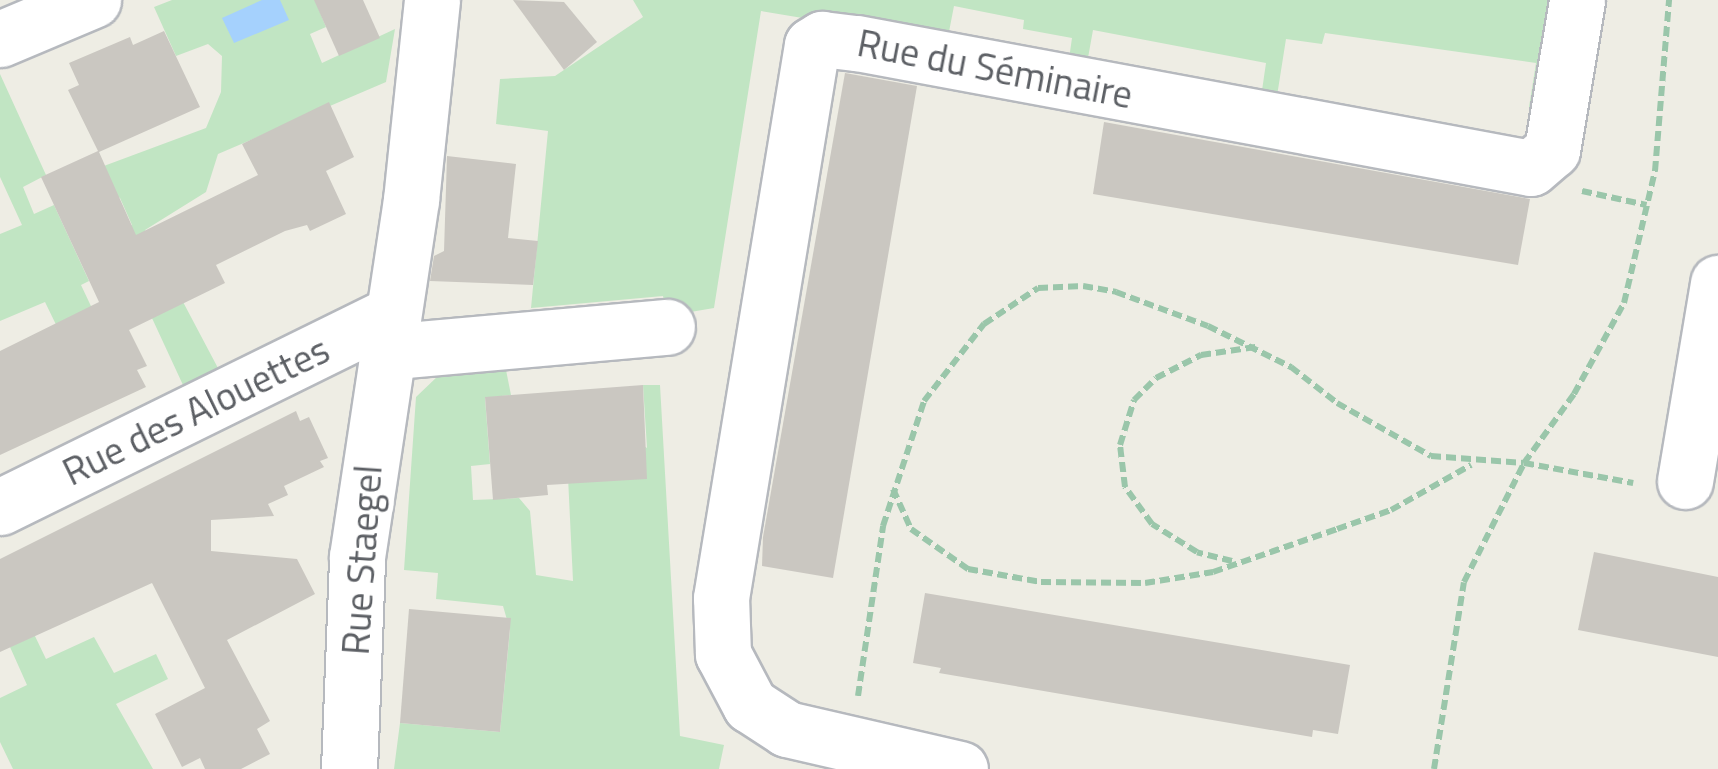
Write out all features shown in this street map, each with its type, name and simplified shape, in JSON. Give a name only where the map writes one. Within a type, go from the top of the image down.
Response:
[{"type":"street","points":[[0,39],[93,0]]},
{"type":"street","name":"Rue Staegel","points":[[349,769],[358,557],[432,0]]},
{"type":"street","name":"Rue du Séminaire","points":[[960,769],[853,747],[784,749],[739,692],[723,654],[719,616],[812,45],[822,39],[858,43],[1532,168],[1552,150],[1577,0]]},
{"type":"street","points":[[1665,483],[1718,283]]},
{"type":"street","points":[[388,333],[667,328]]},
{"type":"street","name":"Rue des Alouettes","points":[[0,507],[388,333]]},
{"type":"path","points":[[1434,769],[1464,582],[1524,463],[1574,394],[1624,304],[1655,172],[1669,0]]},
{"type":"path","points":[[853,747],[870,594],[893,488],[924,401],[948,365],[984,324],[1038,288],[1084,286],[1116,292],[1256,347],[1406,444],[1475,463],[1524,463],[1665,483]]},
{"type":"path","points":[[1244,560],[1211,558],[1152,524],[1124,487],[1120,446],[1134,400],[1156,378],[1201,355],[1256,347]]},
{"type":"path","points":[[893,488],[898,510],[924,543],[994,576],[1145,583],[1199,576],[1391,510],[1475,463]]},
{"type":"green space","points":[[172,0],[315,0],[326,27],[310,34],[322,63],[395,29],[386,82],[218,154],[206,192],[145,230],[219,370],[183,385],[113,234],[132,225],[120,198],[85,173],[206,128],[221,92],[222,56],[208,44],[176,56],[154,7]]},
{"type":"green space","points":[[633,0],[1563,0],[1545,111],[1529,107],[1536,63],[1325,33],[1322,44],[1286,39],[1274,115],[1259,111],[1266,63],[1093,30],[1086,69],[1068,66],[1072,38],[1023,29],[1024,20],[954,6],[947,42],[761,11],[714,308],[667,316],[663,296],[531,308],[548,131],[496,124],[500,79],[555,76],[643,17]]},
{"type":"green space","points":[[0,74],[46,175],[23,187],[34,214],[54,205],[89,281],[81,285],[98,321],[63,339],[45,302],[0,321],[0,234],[22,225],[0,177]]},
{"type":"green space","points":[[506,370],[511,395],[485,398],[490,464],[471,466],[473,500],[519,498],[530,511],[536,575],[573,581],[564,394],[647,448],[643,385],[660,385],[680,736],[724,745],[719,769],[394,769],[400,723],[500,732],[510,630],[503,606],[436,599],[438,573],[404,570],[416,397],[438,376]]},
{"type":"green space","points":[[34,634],[46,659],[94,637],[114,673],[156,654],[168,679],[116,704],[153,769],[13,769],[0,742],[0,698],[27,685],[10,647]]},
{"type":"water","points":[[262,0],[280,0],[289,20],[234,43],[222,18]]},
{"type":"building","points":[[314,0],[363,0],[380,38],[339,56]]},
{"type":"building","points":[[513,0],[564,2],[597,42],[564,70]]},
{"type":"building","points":[[164,31],[200,107],[99,152],[136,235],[258,175],[242,144],[329,102],[354,157],[326,171],[346,214],[310,231],[307,225],[285,231],[216,265],[225,283],[129,330],[147,366],[137,370],[146,387],[0,455],[0,351],[99,302],[41,177],[98,151],[68,90],[79,85],[69,63],[130,37],[133,45]]},
{"type":"building","points":[[845,73],[917,86],[833,578],[762,566],[763,537]]},
{"type":"building","points":[[1104,122],[1530,199],[1518,265],[1093,194]]},
{"type":"building","points":[[447,156],[516,164],[508,238],[538,241],[533,285],[430,281],[434,256],[444,251]]},
{"type":"building","points":[[643,385],[647,479],[547,485],[548,495],[493,500],[485,397]]},
{"type":"building","points":[[296,411],[300,421],[309,417],[328,458],[320,461],[324,467],[284,486],[288,495],[268,504],[274,516],[211,520],[211,551],[297,559],[315,594],[227,640],[270,721],[257,729],[270,754],[241,769],[205,769],[200,758],[182,767],[155,714],[205,688],[152,583],[0,652],[0,559]]},
{"type":"building","points":[[1594,552],[1718,577],[1718,657],[1578,630]]},
{"type":"building","points":[[925,593],[1350,665],[1338,734],[1313,730],[1312,737],[939,673],[941,668],[913,663]]},
{"type":"building","points":[[409,609],[511,618],[500,732],[400,723]]}]
